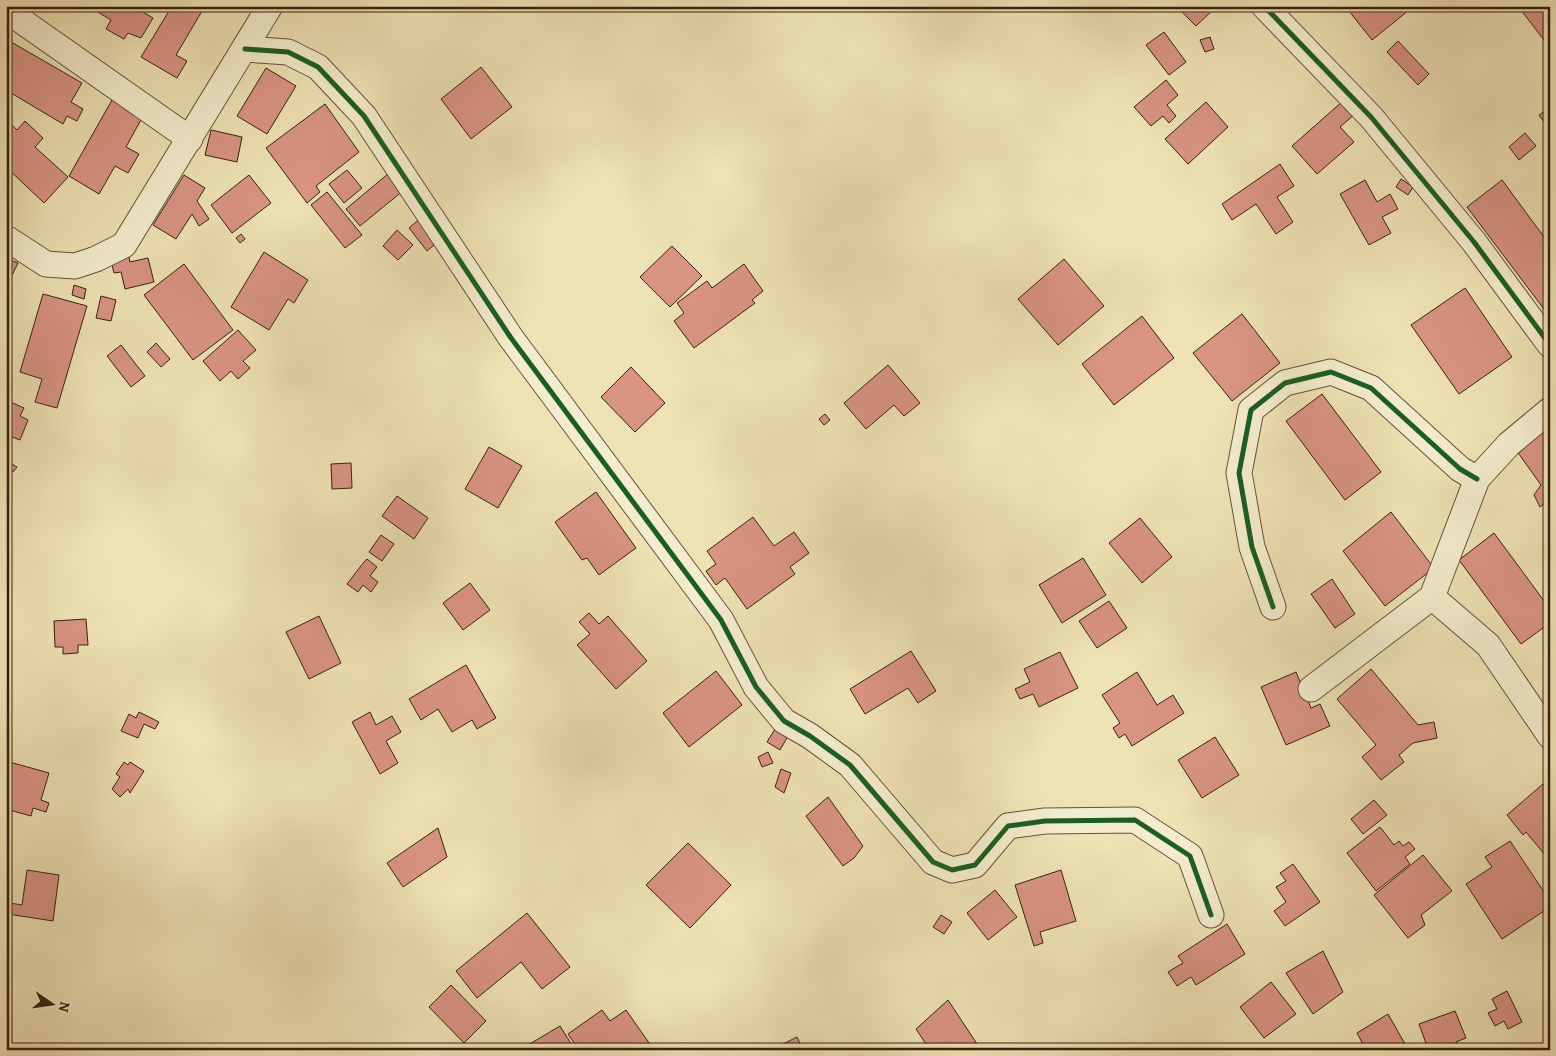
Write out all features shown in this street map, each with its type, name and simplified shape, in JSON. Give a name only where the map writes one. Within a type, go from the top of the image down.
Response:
[{"type":"street","points":[[6,238],[46,264],[75,266],[96,259],[124,245],[270,6]]},
{"type":"street","points":[[1264,6],[1371,117],[1474,242],[1550,345]]},
{"type":"street","points":[[6,10],[190,139]]},
{"type":"street","points":[[245,49],[288,52],[318,67],[364,116],[511,338],[721,620],[756,687],[784,721],[810,736],[850,765],[933,862],[952,870],[975,865],[1008,826],[1045,821],[1134,820],[1190,856],[1211,915]]},
{"type":"street","points":[[1273,608],[1252,547],[1239,473],[1251,410],[1285,383],[1331,372],[1371,388],[1460,469],[1477,479]]},
{"type":"street","points":[[1311,689],[1432,597],[1477,479],[1509,444],[1550,410]]},
{"type":"street","points":[[1432,597],[1488,646],[1550,736]]},
{"type":"building","points":[[88,6],[133,6],[153,18],[141,38],[128,33],[124,39],[106,29],[111,20]]},
{"type":"building","points":[[172,6],[205,6],[176,55],[187,61],[177,78],[141,57]]},
{"type":"building","points":[[1176,6],[1213,6],[1215,8],[1196,26]]},
{"type":"building","points":[[1345,6],[1414,6],[1372,40]]},
{"type":"building","points":[[1518,6],[1550,6],[1550,48]]},
{"type":"building","points":[[1164,32],[1186,62],[1169,75],[1146,45]]},
{"type":"building","points":[[1210,37],[1214,49],[1205,52],[1200,40]]},
{"type":"building","points":[[6,39],[82,83],[71,102],[83,109],[77,121],[67,116],[63,124],[6,90]]},
{"type":"building","points":[[1398,41],[1429,74],[1418,85],[1387,52]]},
{"type":"building","points":[[481,67],[512,107],[471,139],[441,99]]},
{"type":"building","points":[[266,68],[296,86],[267,134],[237,116]]},
{"type":"building","points":[[1166,80],[1178,95],[1167,105],[1176,116],[1169,123],[1163,116],[1151,126],[1134,107]]},
{"type":"building","points":[[112,100],[142,118],[126,147],[139,154],[128,173],[115,166],[99,194],[69,176]]},
{"type":"building","points":[[1344,100],[1356,113],[1340,127],[1354,142],[1317,174],[1292,146]]},
{"type":"building","points":[[1206,102],[1228,127],[1188,164],[1165,139]]},
{"type":"building","points":[[325,104],[359,152],[316,186],[320,192],[307,203],[266,148]]},
{"type":"building","points":[[1550,108],[1550,130],[1539,115]]},
{"type":"building","points":[[6,119],[17,130],[25,121],[43,138],[35,147],[68,177],[44,203],[6,167]]},
{"type":"building","points":[[211,130],[242,137],[237,162],[205,155]]},
{"type":"building","points":[[1525,133],[1536,146],[1519,160],[1509,147]]},
{"type":"building","points":[[1280,164],[1294,186],[1277,197],[1293,222],[1276,234],[1256,204],[1232,220],[1222,204]]},
{"type":"building","points":[[347,170],[362,188],[344,203],[329,184]]},
{"type":"building","points":[[389,173],[404,190],[360,226],[346,209]]},
{"type":"building","points":[[184,175],[205,188],[197,201],[209,219],[199,226],[192,214],[176,239],[153,225]]},
{"type":"building","points":[[249,175],[271,203],[232,233],[211,205]]},
{"type":"building","points":[[1401,179],[1413,187],[1408,195],[1396,187]]},
{"type":"building","points":[[1365,180],[1377,202],[1390,194],[1398,209],[1382,217],[1391,233],[1369,245],[1340,194]]},
{"type":"building","points":[[1502,180],[1550,245],[1550,317],[1467,207]]},
{"type":"building","points":[[327,192],[362,235],[345,248],[311,205]]},
{"type":"building","points":[[422,217],[441,239],[427,251],[409,228]]},
{"type":"building","points":[[397,230],[413,245],[398,260],[383,246]]},
{"type":"building","points":[[241,234],[245,239],[240,243],[236,238]]},
{"type":"building","points":[[672,246],[702,276],[670,307],[640,277]]},
{"type":"building","points":[[264,252],[308,280],[294,303],[288,299],[269,330],[231,307]]},
{"type":"building","points":[[129,257],[130,262],[148,258],[154,282],[125,289],[121,272],[114,273],[111,261]]},
{"type":"building","points":[[6,258],[18,263],[6,288]]},
{"type":"building","points":[[1064,259],[1104,306],[1058,345],[1018,299]]},
{"type":"building","points":[[184,264],[233,330],[193,360],[144,295]]},
{"type":"building","points":[[744,264],[763,291],[752,300],[755,303],[694,348],[674,321],[684,313],[677,303],[707,281],[712,288]]},
{"type":"building","points":[[74,285],[86,289],[84,299],[72,295]]},
{"type":"building","points":[[1465,288],[1512,357],[1459,394],[1411,325]]},
{"type":"building","points":[[43,294],[87,306],[57,408],[35,402],[42,379],[20,372]]},
{"type":"building","points":[[101,296],[116,300],[111,321],[96,318]]},
{"type":"building","points":[[1242,314],[1280,363],[1232,401],[1193,353]]},
{"type":"building","points":[[1142,316],[1174,358],[1114,405],[1082,364]]},
{"type":"building","points":[[238,330],[256,350],[243,361],[250,368],[238,379],[231,371],[220,381],[203,361]]},
{"type":"building","points":[[156,343],[170,359],[161,367],[147,352]]},
{"type":"building","points":[[121,345],[145,376],[131,387],[107,356]]},
{"type":"building","points":[[888,365],[920,403],[904,416],[894,405],[866,429],[844,403]]},
{"type":"building","points":[[631,367],[665,403],[635,432],[601,397]]},
{"type":"building","points":[[1322,394],[1381,472],[1345,500],[1286,421]]},
{"type":"building","points":[[6,400],[24,408],[20,416],[28,420],[20,440],[10,436],[6,446]]},
{"type":"building","points":[[825,414],[830,420],[824,425],[819,419]]},
{"type":"building","points":[[1550,416],[1550,499],[1540,507],[1534,495],[1541,485],[1514,447]]},
{"type":"building","points":[[489,447],[522,466],[498,508],[465,489]]},
{"type":"building","points":[[351,463],[352,488],[332,489],[331,464]]},
{"type":"building","points":[[12,464],[17,467],[13,472],[9,469]]},
{"type":"building","points":[[596,492],[636,548],[599,575],[587,558],[582,560],[555,522]]},
{"type":"building","points":[[397,496],[428,518],[414,539],[382,516]]},
{"type":"building","points":[[1391,512],[1434,568],[1385,606],[1343,551]]},
{"type":"building","points":[[753,517],[774,546],[794,532],[809,553],[790,567],[795,574],[747,609],[725,578],[716,585],[706,571],[716,564],[707,551]]},
{"type":"building","points":[[1140,518],[1172,557],[1142,583],[1109,543]]},
{"type":"building","points":[[1494,533],[1550,609],[1550,623],[1521,644],[1459,560]]},
{"type":"building","points":[[381,535],[394,544],[382,561],[369,552]]},
{"type":"building","points":[[1083,558],[1106,595],[1062,623],[1039,585]]},
{"type":"building","points":[[367,559],[377,567],[370,576],[378,582],[371,592],[363,585],[358,592],[347,584]]},
{"type":"building","points":[[1332,579],[1355,614],[1335,628],[1311,594]]},
{"type":"building","points":[[470,583],[490,610],[463,630],[443,603]]},
{"type":"building","points":[[1109,601],[1127,628],[1097,648],[1079,621]]},
{"type":"building","points":[[589,613],[599,624],[608,616],[647,661],[616,689],[577,645],[590,634],[579,622]]},
{"type":"building","points":[[319,616],[341,663],[309,679],[286,632]]},
{"type":"building","points":[[86,619],[88,645],[78,645],[78,653],[63,654],[63,647],[55,647],[54,621]]},
{"type":"building","points":[[911,651],[936,691],[918,703],[908,688],[865,714],[850,689]]},
{"type":"building","points":[[1060,652],[1078,688],[1039,707],[1033,694],[1020,699],[1015,689],[1030,682],[1024,669]]},
{"type":"building","points":[[466,665],[496,718],[477,729],[472,720],[452,732],[438,709],[421,720],[409,699]]},
{"type":"building","points":[[1371,669],[1418,725],[1434,722],[1437,738],[1413,743],[1399,755],[1404,762],[1381,780],[1362,757],[1376,745],[1337,699]]},
{"type":"building","points":[[716,671],[742,705],[689,747],[663,713]]},
{"type":"building","points":[[1137,672],[1157,705],[1173,695],[1184,713],[1132,746],[1125,734],[1119,738],[1113,728],[1120,723],[1102,695]]},
{"type":"building","points":[[1296,672],[1311,708],[1320,704],[1330,726],[1286,745],[1261,687]]},
{"type":"building","points":[[139,712],[159,722],[155,729],[144,724],[138,738],[121,731],[129,714],[136,718]]},
{"type":"building","points":[[370,712],[376,725],[392,716],[401,732],[386,741],[398,763],[380,774],[352,722]]},
{"type":"building","points":[[775,729],[788,736],[780,750],[767,742]]},
{"type":"building","points":[[1215,737],[1239,775],[1202,798],[1178,760]]},
{"type":"building","points":[[768,752],[773,763],[762,767],[758,757]]},
{"type":"building","points":[[6,761],[49,773],[41,800],[49,803],[46,812],[33,808],[31,816],[6,809]]},
{"type":"building","points":[[124,762],[128,765],[130,762],[144,771],[130,793],[128,789],[120,797],[112,789],[120,777],[116,774]]},
{"type":"building","points":[[781,769],[791,773],[784,793],[775,787]]},
{"type":"building","points":[[1543,784],[1550,792],[1550,861],[1526,832],[1523,835],[1507,815]]},
{"type":"building","points":[[828,797],[863,846],[854,858],[843,866],[806,816]]},
{"type":"building","points":[[1374,800],[1387,815],[1363,834],[1351,819]]},
{"type":"building","points":[[1380,827],[1394,845],[1399,841],[1403,846],[1409,842],[1415,849],[1405,857],[1410,864],[1376,891],[1347,853]]},
{"type":"building","points":[[438,828],[447,857],[403,887],[387,863]]},
{"type":"building","points":[[1510,841],[1550,901],[1550,907],[1502,939],[1466,884],[1492,867],[1485,857]]},
{"type":"building","points":[[688,843],[731,885],[690,928],[646,885]]},
{"type":"building","points":[[1423,855],[1452,891],[1421,915],[1425,925],[1408,938],[1374,895]]},
{"type":"building","points":[[1293,864],[1320,902],[1285,926],[1274,911],[1286,902],[1276,887],[1286,881],[1280,873]]},
{"type":"building","points":[[1550,864],[1550,875],[1544,868]]},
{"type":"building","points":[[27,870],[59,875],[53,921],[8,914],[10,903],[22,905]]},
{"type":"building","points":[[1061,870],[1076,921],[1040,932],[1043,943],[1034,946],[1015,885]]},
{"type":"building","points":[[1550,885],[1550,895],[1545,889]]},
{"type":"building","points":[[995,890],[1017,917],[988,940],[967,913]]},
{"type":"building","points":[[527,913],[570,967],[542,989],[521,962],[477,998],[456,971]]},
{"type":"building","points":[[941,915],[952,922],[944,934],[933,927]]},
{"type":"building","points":[[1227,924],[1245,954],[1196,985],[1191,977],[1177,986],[1168,972],[1183,963],[1178,956]]},
{"type":"building","points":[[1323,951],[1343,992],[1313,1014],[1286,973]]},
{"type":"building","points":[[1271,982],[1296,1014],[1264,1038],[1240,1007]]},
{"type":"building","points":[[451,985],[486,1021],[464,1043],[429,1007]]},
{"type":"building","points":[[1507,991],[1522,1022],[1508,1029],[1504,1021],[1495,1026],[1488,1013],[1497,1009],[1492,999]]},
{"type":"building","points":[[948,1000],[981,1050],[930,1050],[916,1029]]},
{"type":"building","points":[[602,1010],[610,1021],[626,1010],[654,1050],[579,1050],[568,1034]]},
{"type":"building","points":[[1455,1011],[1466,1038],[1456,1042],[1457,1047],[1450,1050],[1436,1050],[1434,1047],[1428,1049],[1419,1024]]},
{"type":"building","points":[[1388,1014],[1405,1044],[1395,1050],[1366,1050],[1357,1033]]},
{"type":"building","points":[[560,1026],[575,1050],[524,1050],[523,1048]]},
{"type":"building","points":[[797,1037],[803,1050],[771,1050]]},
{"type":"building","points":[[1352,1044],[1356,1050],[1350,1050],[1348,1047]]},
{"type":"cycle path","points":[[1264,6],[1371,117],[1474,242],[1550,345]]},
{"type":"cycle path","points":[[245,49],[288,52],[318,67],[364,116],[511,338],[721,620],[756,687],[784,721],[810,736],[850,765],[933,862],[952,870],[975,865],[1008,826],[1045,821],[1135,820],[1190,856],[1211,915]]},
{"type":"cycle path","points":[[1273,607],[1252,547],[1239,473],[1251,410],[1285,383],[1331,372],[1371,388],[1460,469],[1477,479]]}]
